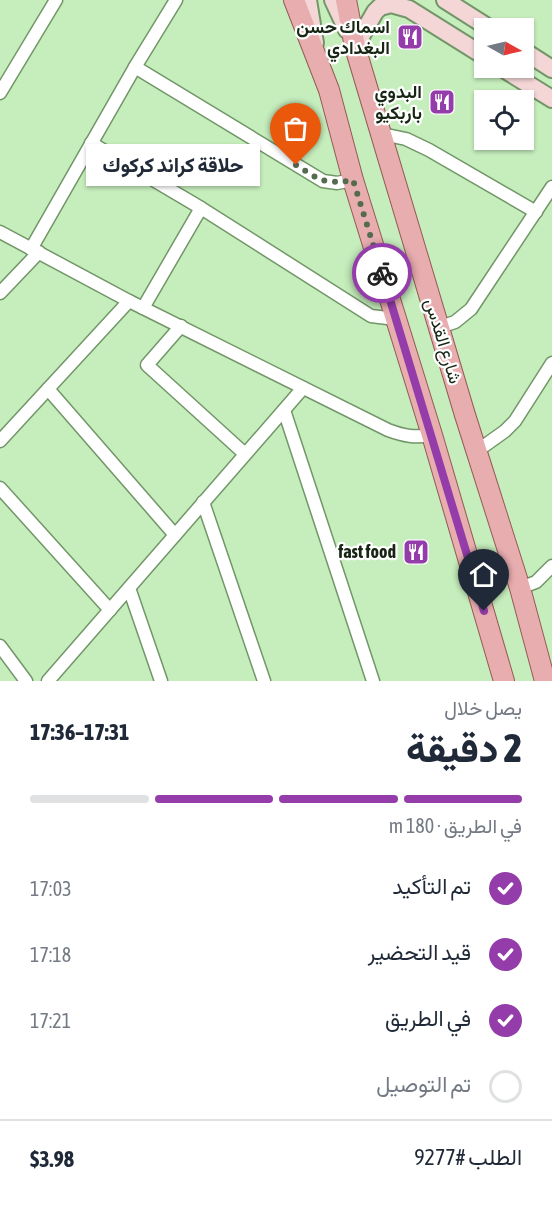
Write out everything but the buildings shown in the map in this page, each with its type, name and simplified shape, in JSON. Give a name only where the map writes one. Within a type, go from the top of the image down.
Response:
[{"type":"main road","points":[[294,0],[329,90],[353,180],[432,435],[504,681]]},
{"type":"main road","name":"شارع القدس","points":[[346,0],[355,47],[520,588],[545,681]]},
{"type":"street","points":[[0,93],[56,0]]},
{"type":"street","points":[[0,293],[35,250],[92,143],[176,0]]},
{"type":"street","points":[[308,0],[317,57]]},
{"type":"street","points":[[333,0],[355,47]]},
{"type":"street","points":[[445,0],[474,18]]},
{"type":"street","points":[[355,47],[375,12],[380,7],[391,4],[409,9],[474,50]]},
{"type":"street","points":[[534,56],[550,63]]},
{"type":"street","points":[[135,67],[315,177],[330,183],[353,180]]},
{"type":"street","points":[[518,78],[552,99]]},
{"type":"street","points":[[382,134],[405,139],[429,150],[536,212]]},
{"type":"street","points":[[92,143],[201,208],[371,316],[396,320]]},
{"type":"street","points":[[440,327],[454,322],[471,309],[552,187]]},
{"type":"street","points":[[143,308],[201,208]]},
{"type":"street","points":[[0,231],[129,301],[404,436],[432,435]]},
{"type":"street","points":[[0,441],[129,301]]},
{"type":"street","points":[[181,326],[147,365],[245,454]]},
{"type":"street","points":[[477,451],[515,421],[552,363]]},
{"type":"street","points":[[48,681],[303,388]]},
{"type":"street","points":[[48,389],[175,535]]},
{"type":"street","points":[[284,410],[373,681]]},
{"type":"street","points":[[0,488],[110,610]]},
{"type":"street","points":[[203,502],[264,681]]},
{"type":"street","points":[[520,588],[536,582],[552,566]]},
{"type":"street","points":[[129,588],[161,681]]},
{"type":"street","points":[[0,646],[26,681]]},
{"type":"way so far","points":[[296,165],[322,181],[337,183],[353,180],[382,273]]},
{"type":"place","name":"اسماك حسن البغدادي","points":[[410,37]]},
{"type":"place","name":"البدوي باربكيو","points":[[442,102]]},
{"type":"place","name":"حلاقة كراند كركوك","points":[[296,165]]},
{"type":"place","name":"fast food","points":[[416,552]]},
{"type":"route","points":[[382,273],[484,611]]}]
